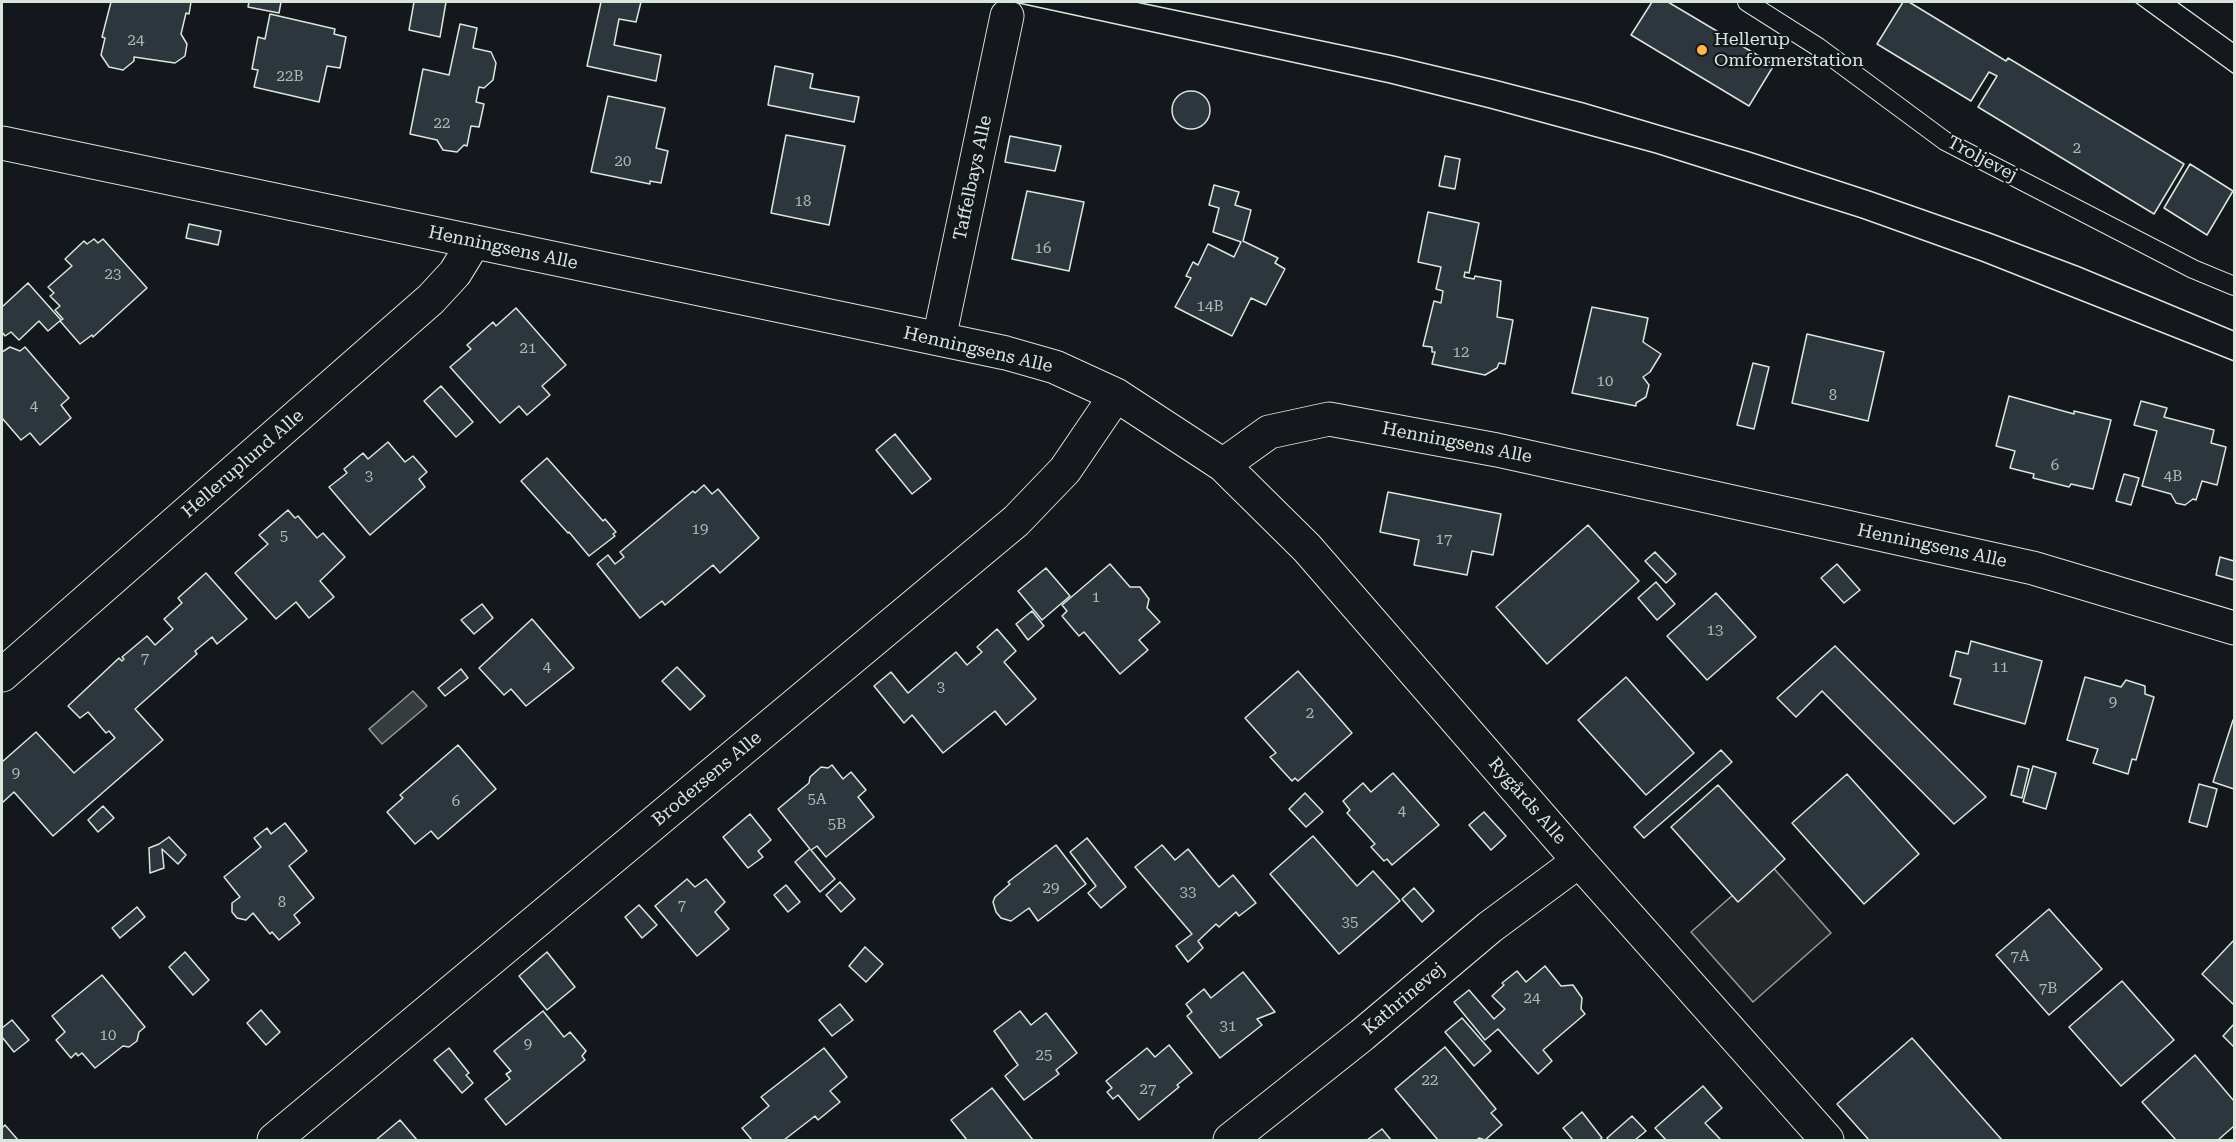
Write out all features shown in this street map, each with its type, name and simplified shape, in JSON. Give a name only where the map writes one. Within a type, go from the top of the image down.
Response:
[{"type":"street","name":"Taffelbays Alle","points":[[939,339],[1007,16]]},
{"type":"street","name":"Henningsens Alle","points":[[2,143],[1006,353],[1055,367],[1116,395],[1223,465],[1269,432],[1329,419],[1497,450],[2033,568],[2235,628]]},
{"type":"street","name":"Helleruplund Alle","points":[[2,675],[431,299],[455,273],[474,243]]},
{"type":"street","name":"Brodersens Alle","points":[[274,1140],[1016,521],[1065,470],[1116,395]]},
{"type":"street","name":"Rygårds Alle","points":[[1223,465],[1307,548],[1579,861],[1827,1140]]},
{"type":"street","name":"Kathrinevej","points":[[1230,1140],[1362,1035],[1490,927],[1579,861]]},
{"type":"lane","name":"Troljevej","points":[[1747,2],[1818,47],[1945,141],[2193,269],[2235,286]]},
{"type":"shaded area","points":[[413,691],[427,706],[382,744],[369,729]]},
{"type":"shaded area","points":[[1769,863],[1831,933],[1753,1002],[1691,932]]},
{"type":"building","points":[[111,2],[191,2],[181,34],[187,44],[185,56],[175,63],[134,57],[134,61],[123,70],[109,67],[101,55],[105,38],[102,37]]},
{"type":"building","points":[[249,2],[281,2],[279,13],[248,7]]},
{"type":"building","points":[[414,2],[446,2],[440,37],[409,30]]},
{"type":"building","points":[[601,2],[641,2],[636,22],[619,19],[614,45],[661,55],[656,81],[587,66]]},
{"type":"building","name":"Hellerup Omformerstation","points":[[1652,2],[1668,2],[1774,65],[1749,106],[1631,35]]},
{"type":"building","points":[[1903,2],[1909,2],[2006,61],[2008,58],[2184,164],[2154,214],[1978,107],[1997,76],[1989,72],[1971,101],[1877,44]]},
{"type":"building","points":[[270,14],[335,29],[334,34],[346,37],[340,68],[327,66],[319,102],[254,87],[258,70],[252,69],[258,37],[265,39]]},
{"type":"building","points":[[460,24],[477,28],[473,48],[491,52],[496,63],[493,80],[484,88],[479,87],[476,102],[484,104],[479,127],[471,126],[467,146],[464,145],[457,152],[443,150],[437,140],[410,134],[423,69],[449,75]]},
{"type":"building","points":[[775,66],[813,74],[810,88],[859,97],[854,122],[768,105]]},
{"type":"building","points":[[1191,91],[1205,96],[1210,110],[1205,124],[1191,129],[1177,124],[1172,110],[1177,96]]},
{"type":"building","points":[[608,96],[665,108],[656,148],[668,151],[661,183],[650,181],[650,184],[591,172]]},
{"type":"building","points":[[786,135],[845,146],[829,225],[771,213]]},
{"type":"building","points":[[1010,136],[1061,146],[1055,171],[1005,162]]},
{"type":"building","points":[[1445,156],[1460,159],[1455,189],[1439,186]]},
{"type":"building","points":[[2190,164],[2233,191],[2207,235],[2164,208]]},
{"type":"building","points":[[1214,185],[1239,192],[1235,205],[1251,210],[1243,241],[1278,258],[1275,263],[1285,269],[1266,305],[1251,298],[1232,336],[1175,307],[1191,278],[1186,276],[1193,262],[1198,265],[1208,244],[1234,257],[1241,242],[1213,232],[1219,208],[1209,205]]},
{"type":"building","points":[[1027,191],[1084,202],[1069,271],[1012,259]]},
{"type":"building","points":[[1428,212],[1479,223],[1469,273],[1465,272],[1464,277],[1474,279],[1475,276],[1501,281],[1497,317],[1513,320],[1505,364],[1499,363],[1497,368],[1485,375],[1432,364],[1435,352],[1432,352],[1432,347],[1423,346],[1434,301],[1441,303],[1443,291],[1436,289],[1441,267],[1418,262]]},
{"type":"building","points":[[189,224],[221,231],[218,245],[186,238]]},
{"type":"building","points":[[94,239],[98,243],[103,239],[147,288],[93,337],[92,335],[80,344],[60,321],[63,319],[55,310],[60,306],[50,296],[54,293],[48,287],[72,266],[65,259],[84,241],[87,244]]},
{"type":"building","points":[[28,283],[61,320],[48,331],[39,321],[19,340],[11,332],[5,336],[2,332],[2,307]]},
{"type":"building","points":[[1592,307],[1648,318],[1643,342],[1661,354],[1650,372],[1643,377],[1649,385],[1646,397],[1636,403],[1636,406],[1572,393]]},
{"type":"building","points":[[516,308],[566,365],[542,386],[550,395],[527,415],[519,406],[500,423],[450,367],[471,349],[467,345],[493,322],[496,326]]},
{"type":"building","points":[[1807,334],[1884,352],[1868,421],[1792,403]]},
{"type":"building","points":[[10,347],[20,351],[25,347],[69,398],[61,405],[71,418],[40,445],[30,433],[21,440],[2,418],[2,352]]},
{"type":"building","points":[[1753,363],[1769,367],[1754,429],[1737,425]]},
{"type":"building","points":[[441,386],[473,422],[456,437],[424,401]]},
{"type":"building","points":[[2009,396],[2074,414],[2074,411],[2111,420],[2093,489],[2071,484],[2069,487],[2033,478],[2034,474],[2010,468],[2015,451],[1996,446]]},
{"type":"building","points":[[2141,401],[2167,408],[2164,417],[2214,430],[2211,443],[2226,447],[2217,485],[2202,481],[2196,500],[2193,499],[2185,505],[2176,503],[2171,494],[2142,486],[2157,431],[2134,425]]},
{"type":"building","points":[[895,434],[931,479],[912,494],[876,450]]},
{"type":"building","points":[[388,442],[405,462],[413,456],[427,472],[419,479],[425,487],[370,535],[329,487],[347,473],[344,469],[363,453],[368,459]]},
{"type":"building","points":[[547,458],[603,521],[605,519],[616,532],[613,534],[615,536],[589,556],[521,481]]},
{"type":"building","points":[[2124,474],[2139,478],[2131,505],[2116,501]]},
{"type":"building","points":[[704,485],[712,494],[718,489],[759,538],[720,573],[713,565],[665,605],[662,601],[640,618],[597,564],[608,555],[615,564],[624,557],[620,552],[693,491],[695,493]]},
{"type":"building","points":[[1388,492],[1501,514],[1493,555],[1472,551],[1467,575],[1414,565],[1419,540],[1380,532]]},
{"type":"building","points":[[288,510],[295,518],[298,516],[317,538],[323,533],[345,557],[320,581],[334,597],[309,618],[296,602],[276,619],[235,573],[268,544],[259,535]]},
{"type":"building","points":[[1588,525],[1639,581],[1547,664],[1496,607]]},
{"type":"building","points":[[1655,552],[1676,574],[1666,583],[1645,561]]},
{"type":"building","points":[[2220,557],[2234,561],[2234,580],[2216,575]]},
{"type":"building","points":[[1110,564],[1130,587],[1140,587],[1149,599],[1147,608],[1160,622],[1139,640],[1148,650],[1120,674],[1084,632],[1079,636],[1062,616],[1067,611],[1062,605]]},
{"type":"building","points":[[1837,564],[1860,590],[1844,603],[1821,578]]},
{"type":"building","points":[[1046,568],[1070,596],[1042,620],[1018,591]]},
{"type":"building","points":[[206,573],[247,619],[217,644],[212,637],[195,651],[197,654],[135,709],[163,740],[53,836],[14,792],[2,803],[2,762],[36,732],[74,773],[115,738],[109,731],[106,733],[88,712],[80,718],[68,706],[119,658],[122,661],[124,659],[122,657],[147,636],[155,645],[173,629],[164,619],[182,603],[178,598]]},
{"type":"building","points":[[1656,582],[1675,604],[1657,620],[1638,598]]},
{"type":"building","points":[[1716,593],[1756,637],[1707,680],[1667,636]]},
{"type":"building","points":[[482,604],[493,618],[474,634],[461,620]]},
{"type":"building","points":[[1032,611],[1044,626],[1028,640],[1016,624]]},
{"type":"building","points":[[532,619],[574,668],[526,706],[511,689],[504,695],[479,668]]},
{"type":"building","points":[[997,629],[1016,651],[1004,662],[1036,699],[1006,725],[995,711],[943,753],[912,715],[904,723],[874,686],[891,672],[908,693],[956,652],[967,665],[982,652],[977,647]]},
{"type":"building","points":[[1971,641],[2042,661],[2025,724],[1954,704],[1961,679],[1950,676],[1956,651],[1968,654]]},
{"type":"building","points":[[1835,646],[1986,797],[1954,824],[1822,691],[1796,717],[1777,698]]},
{"type":"building","points":[[677,667],[705,696],[690,710],[662,681]]},
{"type":"building","points":[[461,669],[468,678],[445,696],[438,688]]},
{"type":"building","points":[[1298,671],[1352,733],[1298,781],[1295,778],[1292,781],[1270,757],[1276,753],[1245,718]]},
{"type":"building","points":[[1626,677],[1694,753],[1646,795],[1578,720]]},
{"type":"building","points":[[2085,677],[2121,687],[2126,680],[2145,686],[2145,694],[2154,697],[2136,760],[2132,759],[2128,774],[2093,763],[2098,749],[2067,740]]},
{"type":"building","points":[[2234,720],[2234,789],[2213,782]]},
{"type":"building","points":[[458,745],[496,789],[438,839],[431,831],[415,844],[387,812],[403,798],[400,795]]},
{"type":"building","points":[[1721,750],[1732,762],[1644,838],[1634,827]]},
{"type":"building","points":[[832,765],[843,779],[851,772],[866,790],[858,797],[874,817],[826,857],[817,846],[811,850],[835,879],[820,892],[795,862],[810,849],[778,809],[809,783],[810,777],[821,767],[828,768]]},
{"type":"building","points":[[2018,766],[2029,769],[2022,798],[2011,795]]},
{"type":"building","points":[[2033,766],[2056,773],[2046,809],[2023,802]]},
{"type":"building","points":[[1393,773],[1439,825],[1392,865],[1387,859],[1384,861],[1371,847],[1375,844],[1347,813],[1350,810],[1343,801],[1363,783],[1371,792]]},
{"type":"building","points":[[1847,774],[1919,854],[1864,904],[1792,823]]},
{"type":"building","points":[[2199,784],[2217,789],[2207,827],[2189,822]]},
{"type":"building","points":[[1718,785],[1785,859],[1738,902],[1671,827]]},
{"type":"building","points":[[1305,793],[1323,812],[1306,827],[1289,809]]},
{"type":"building","points":[[103,806],[114,818],[98,832],[88,820]]},
{"type":"building","points":[[1484,812],[1506,836],[1491,850],[1469,825]]},
{"type":"building","points":[[750,814],[771,840],[758,851],[763,857],[748,868],[723,837]]},
{"type":"building","points":[[285,823],[307,851],[289,866],[314,898],[294,915],[300,923],[279,940],[272,932],[270,934],[253,913],[246,920],[237,918],[232,912],[232,903],[240,897],[224,877],[261,847],[254,838],[267,828],[271,834]]},
{"type":"building","points":[[1313,836],[1357,886],[1373,871],[1400,901],[1339,954],[1270,874]]},
{"type":"building","points":[[169,837],[186,855],[178,864],[162,849],[164,868],[150,873],[149,848]]},
{"type":"building","points":[[1087,838],[1126,887],[1101,908],[1088,893],[1096,886],[1070,852]]},
{"type":"building","points":[[1056,845],[1086,884],[1038,921],[1029,908],[1011,921],[1001,918],[993,902],[995,897],[1010,884],[1008,882]]},
{"type":"building","points":[[1162,845],[1175,860],[1188,849],[1219,887],[1233,875],[1256,903],[1239,916],[1236,912],[1219,927],[1216,924],[1198,941],[1203,948],[1188,962],[1176,946],[1192,934],[1135,867]]},
{"type":"building","points":[[687,879],[695,887],[706,879],[725,902],[715,912],[729,929],[697,956],[655,906]]},
{"type":"building","points":[[840,882],[855,899],[841,912],[826,895]]},
{"type":"building","points":[[786,885],[800,902],[788,912],[774,895]]},
{"type":"building","points":[[1414,888],[1434,911],[1422,922],[1402,899]]},
{"type":"building","points":[[639,905],[657,925],[642,938],[625,917]]},
{"type":"building","points":[[137,907],[145,917],[120,938],[112,928]]},
{"type":"building","points":[[2049,909],[2102,969],[2049,1015],[1996,955]]},
{"type":"building","points":[[2234,940],[2234,1005],[2202,974]]},
{"type":"building","points":[[865,947],[883,964],[866,982],[849,966]]},
{"type":"building","points":[[185,952],[209,980],[193,995],[169,967]]},
{"type":"building","points":[[547,952],[575,987],[547,1010],[519,976]]},
{"type":"building","points":[[1545,966],[1561,986],[1573,985],[1582,998],[1581,1009],[1585,1014],[1543,1050],[1552,1061],[1538,1074],[1498,1029],[1485,1040],[1454,1002],[1469,990],[1494,1019],[1505,1009],[1492,996],[1504,985],[1502,983],[1517,971],[1526,982]]},
{"type":"building","points":[[1243,972],[1275,1012],[1257,1019],[1262,1025],[1220,1058],[1187,1016],[1192,1012],[1186,1004],[1204,989],[1211,998]]},
{"type":"building","points":[[102,975],[145,1027],[139,1032],[137,1041],[129,1047],[123,1046],[95,1068],[82,1053],[78,1056],[76,1053],[71,1058],[56,1040],[65,1032],[52,1016]]},
{"type":"building","points":[[2122,981],[2174,1040],[2121,1086],[2069,1027]]},
{"type":"building","points":[[840,1004],[853,1020],[832,1036],[819,1020]]},
{"type":"building","points":[[261,1010],[280,1032],[266,1045],[247,1023]]},
{"type":"building","points":[[543,1011],[564,1037],[570,1032],[586,1051],[582,1056],[585,1060],[506,1125],[485,1099],[510,1079],[506,1074],[511,1071],[494,1051]]},
{"type":"building","points":[[1020,1011],[1031,1025],[1046,1013],[1077,1053],[1056,1070],[1059,1074],[1024,1100],[1005,1076],[1018,1065],[994,1031]]},
{"type":"building","points":[[1462,1018],[1491,1051],[1474,1066],[1445,1032]]},
{"type":"building","points":[[12,1020],[29,1040],[14,1052],[2,1037],[2,1028]]},
{"type":"building","points":[[2234,1024],[2234,1047],[2223,1036]]},
{"type":"building","points":[[1912,1038],[2002,1140],[1869,1140],[1837,1104]]},
{"type":"building","points":[[1169,1045],[1192,1073],[1177,1085],[1179,1087],[1139,1120],[1118,1095],[1113,1099],[1107,1092],[1112,1088],[1106,1081],[1147,1048],[1155,1057]]},
{"type":"building","points":[[1445,1047],[1496,1109],[1491,1113],[1502,1125],[1485,1140],[1479,1138],[1477,1140],[1438,1140],[1395,1089]]},
{"type":"building","points":[[449,1048],[469,1073],[466,1075],[473,1083],[462,1093],[434,1060]]},
{"type":"building","points":[[824,1048],[847,1077],[830,1091],[840,1102],[818,1120],[815,1116],[784,1140],[752,1140],[742,1128],[769,1106],[761,1097]]},
{"type":"building","points":[[2195,1055],[2234,1101],[2234,1126],[2218,1140],[2176,1140],[2142,1102]]},
{"type":"building","points":[[1703,1086],[1722,1108],[1705,1123],[1721,1140],[1666,1140],[1655,1128]]},
{"type":"building","points":[[992,1088],[1033,1140],[967,1140],[951,1120]]},
{"type":"building","points":[[1582,1112],[1602,1138],[1573,1140],[1563,1128]]},
{"type":"building","points":[[1632,1116],[1646,1131],[1635,1140],[1609,1140],[1607,1138]]},
{"type":"building","points":[[400,1120],[417,1140],[376,1140]]},
{"type":"building","points":[[5,1125],[18,1140],[2,1140],[2,1128]]},
{"type":"building","points":[[1382,1129],[1391,1140],[1367,1140]]},
{"type":"tram line","points":[[1014,2],[1389,83],[1655,153],[1861,218],[1981,261],[2234,361]]},
{"type":"tram line","points":[[1136,2],[1394,56],[1495,80],[1584,103],[1750,152],[1990,233],[2080,267],[2234,331]]},
{"type":"tram line","points":[[2135,2],[2234,74]]},
{"type":"tram line","points":[[2177,2],[2234,43]]},
{"type":"place","name":"Hellerup Omformerstation","points":[[1702,50]]}]
